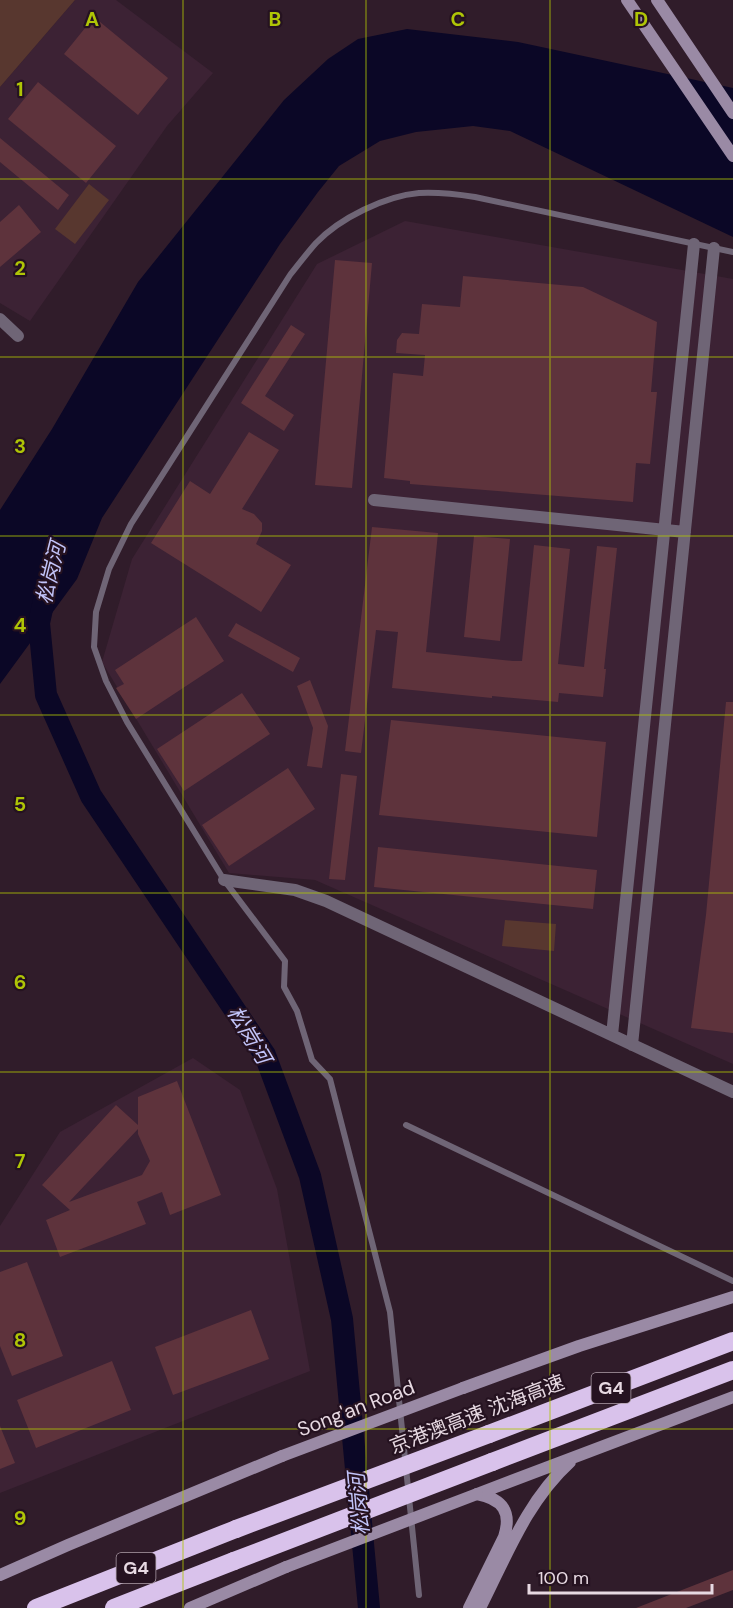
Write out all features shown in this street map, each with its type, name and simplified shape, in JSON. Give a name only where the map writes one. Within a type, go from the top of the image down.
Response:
[{"type":"highway","name":"京港澳高速 沈海高速","points":[[36,1608],[236,1529],[733,1341]]},
{"type":"highway","name":"G4","points":[[114,1608],[733,1370]]},
{"type":"main road","points":[[627,0],[733,156]]},
{"type":"main road","points":[[657,0],[733,113]]},
{"type":"main road","name":"Song'an Road","points":[[0,1575],[282,1456],[579,1346],[733,1297]]},
{"type":"main road","points":[[190,1608],[286,1567],[733,1397]]},
{"type":"main road","points":[[480,1608],[538,1498],[552,1478],[574,1457]]},
{"type":"main road","points":[[469,1608],[504,1538],[508,1515],[495,1499],[477,1494]]},
{"type":"street","points":[[612,1035],[694,244]]},
{"type":"street","points":[[632,1045],[714,248]]},
{"type":"street","points":[[0,319],[18,336]]},
{"type":"street","points":[[374,500],[685,532]]},
{"type":"street","points":[[224,880],[295,890],[326,901],[733,1092]]},
{"type":"lane","points":[[418,1594],[390,1312],[330,1079],[312,1060],[297,1011],[284,987],[285,961],[224,880],[126,722],[106,681],[94,647],[96,612],[109,569],[131,524],[290,275],[317,242],[353,214],[417,193],[447,193],[733,252]]},
{"type":"lane","points":[[406,1125],[733,1281]]},
{"type":"shaded area","points":[[0,0],[75,0],[0,87]]},
{"type":"shaded area","points":[[75,0],[116,0],[213,73],[167,126],[30,321],[0,303],[0,87]]},
{"type":"shaded area","points":[[89,184],[109,200],[75,244],[55,229]]},
{"type":"shaded area","points":[[405,221],[733,279],[733,1064],[315,880],[229,873],[102,662],[132,559],[317,264]]},
{"type":"shaded area","points":[[505,920],[556,924],[554,951],[502,946]]},
{"type":"shaded area","points":[[193,1058],[240,1090],[277,1189],[310,1371],[0,1493],[0,1226],[60,1132]]},
{"type":"water","points":[[407,29],[518,42],[733,88],[733,237],[510,131],[473,126],[416,132],[380,141],[339,166],[280,244],[102,518],[77,579],[0,684],[0,510],[52,429],[138,282],[284,100],[328,59],[358,39]]},
{"type":"building","points":[[94,17],[168,78],[138,115],[64,54]]},
{"type":"building","points":[[38,82],[116,146],[86,183],[8,119]]},
{"type":"building","points":[[0,138],[69,195],[58,210],[0,162]]},
{"type":"building","points":[[19,205],[41,232],[0,267],[0,222]]},
{"type":"building","points":[[335,260],[372,263],[352,488],[315,485]]},
{"type":"building","points":[[463,276],[583,287],[657,322],[651,392],[657,392],[650,464],[636,463],[633,502],[410,484],[410,481],[384,478],[393,373],[423,376],[425,355],[396,353],[397,340],[402,333],[419,334],[422,304],[460,307]]},
{"type":"building","points":[[291,325],[305,334],[265,396],[294,415],[284,431],[241,403]]},
{"type":"building","points":[[249,432],[279,450],[242,509],[254,514],[262,523],[262,531],[256,544],[291,565],[261,612],[151,543],[190,481],[210,494]]},
{"type":"building","points":[[372,527],[438,533],[426,652],[513,661],[522,661],[534,545],[570,549],[558,664],[584,667],[597,546],[617,548],[603,697],[559,693],[558,702],[392,688],[398,632],[376,630],[361,753],[345,751]]},
{"type":"building","points":[[474,536],[510,539],[500,641],[464,637]]},
{"type":"building","points":[[196,617],[224,661],[136,719],[116,688],[124,684],[115,670]]},
{"type":"building","points":[[236,623],[300,658],[293,672],[228,636]]},
{"type":"building","points":[[310,680],[328,726],[322,768],[307,766],[313,728],[297,686]]},
{"type":"building","points":[[242,693],[270,734],[184,791],[157,749]]},
{"type":"building","points":[[726,702],[733,702],[733,1033],[691,1028],[706,915]]},
{"type":"building","points":[[391,720],[606,742],[597,837],[379,815]]},
{"type":"building","points":[[288,768],[315,809],[229,866],[202,825]]},
{"type":"building","points":[[341,774],[357,776],[345,880],[329,879]]},
{"type":"building","points":[[378,847],[597,870],[593,909],[374,887]]},
{"type":"building","points":[[177,1081],[221,1195],[170,1215],[162,1192],[137,1202],[146,1224],[60,1257],[46,1220],[70,1210],[42,1185],[116,1105],[138,1125],[138,1097]],"holes":[[[138,1129],[150,1161],[142,1175],[69,1202]]]},
{"type":"building","points":[[27,1262],[63,1356],[12,1376],[0,1346],[0,1272]]},
{"type":"building","points":[[251,1310],[269,1359],[173,1395],[155,1347]]},
{"type":"building","points":[[112,1361],[131,1410],[36,1448],[17,1400]]},
{"type":"building","points":[[0,1426],[15,1463],[0,1469]]},
{"type":"building","points":[[733,1570],[733,1590],[686,1608],[636,1608]]},
{"type":"waterway","name":"松岗河","points":[[44,600],[39,623],[46,695],[91,796],[265,1055],[310,1176],[342,1319],[369,1608]]}]
